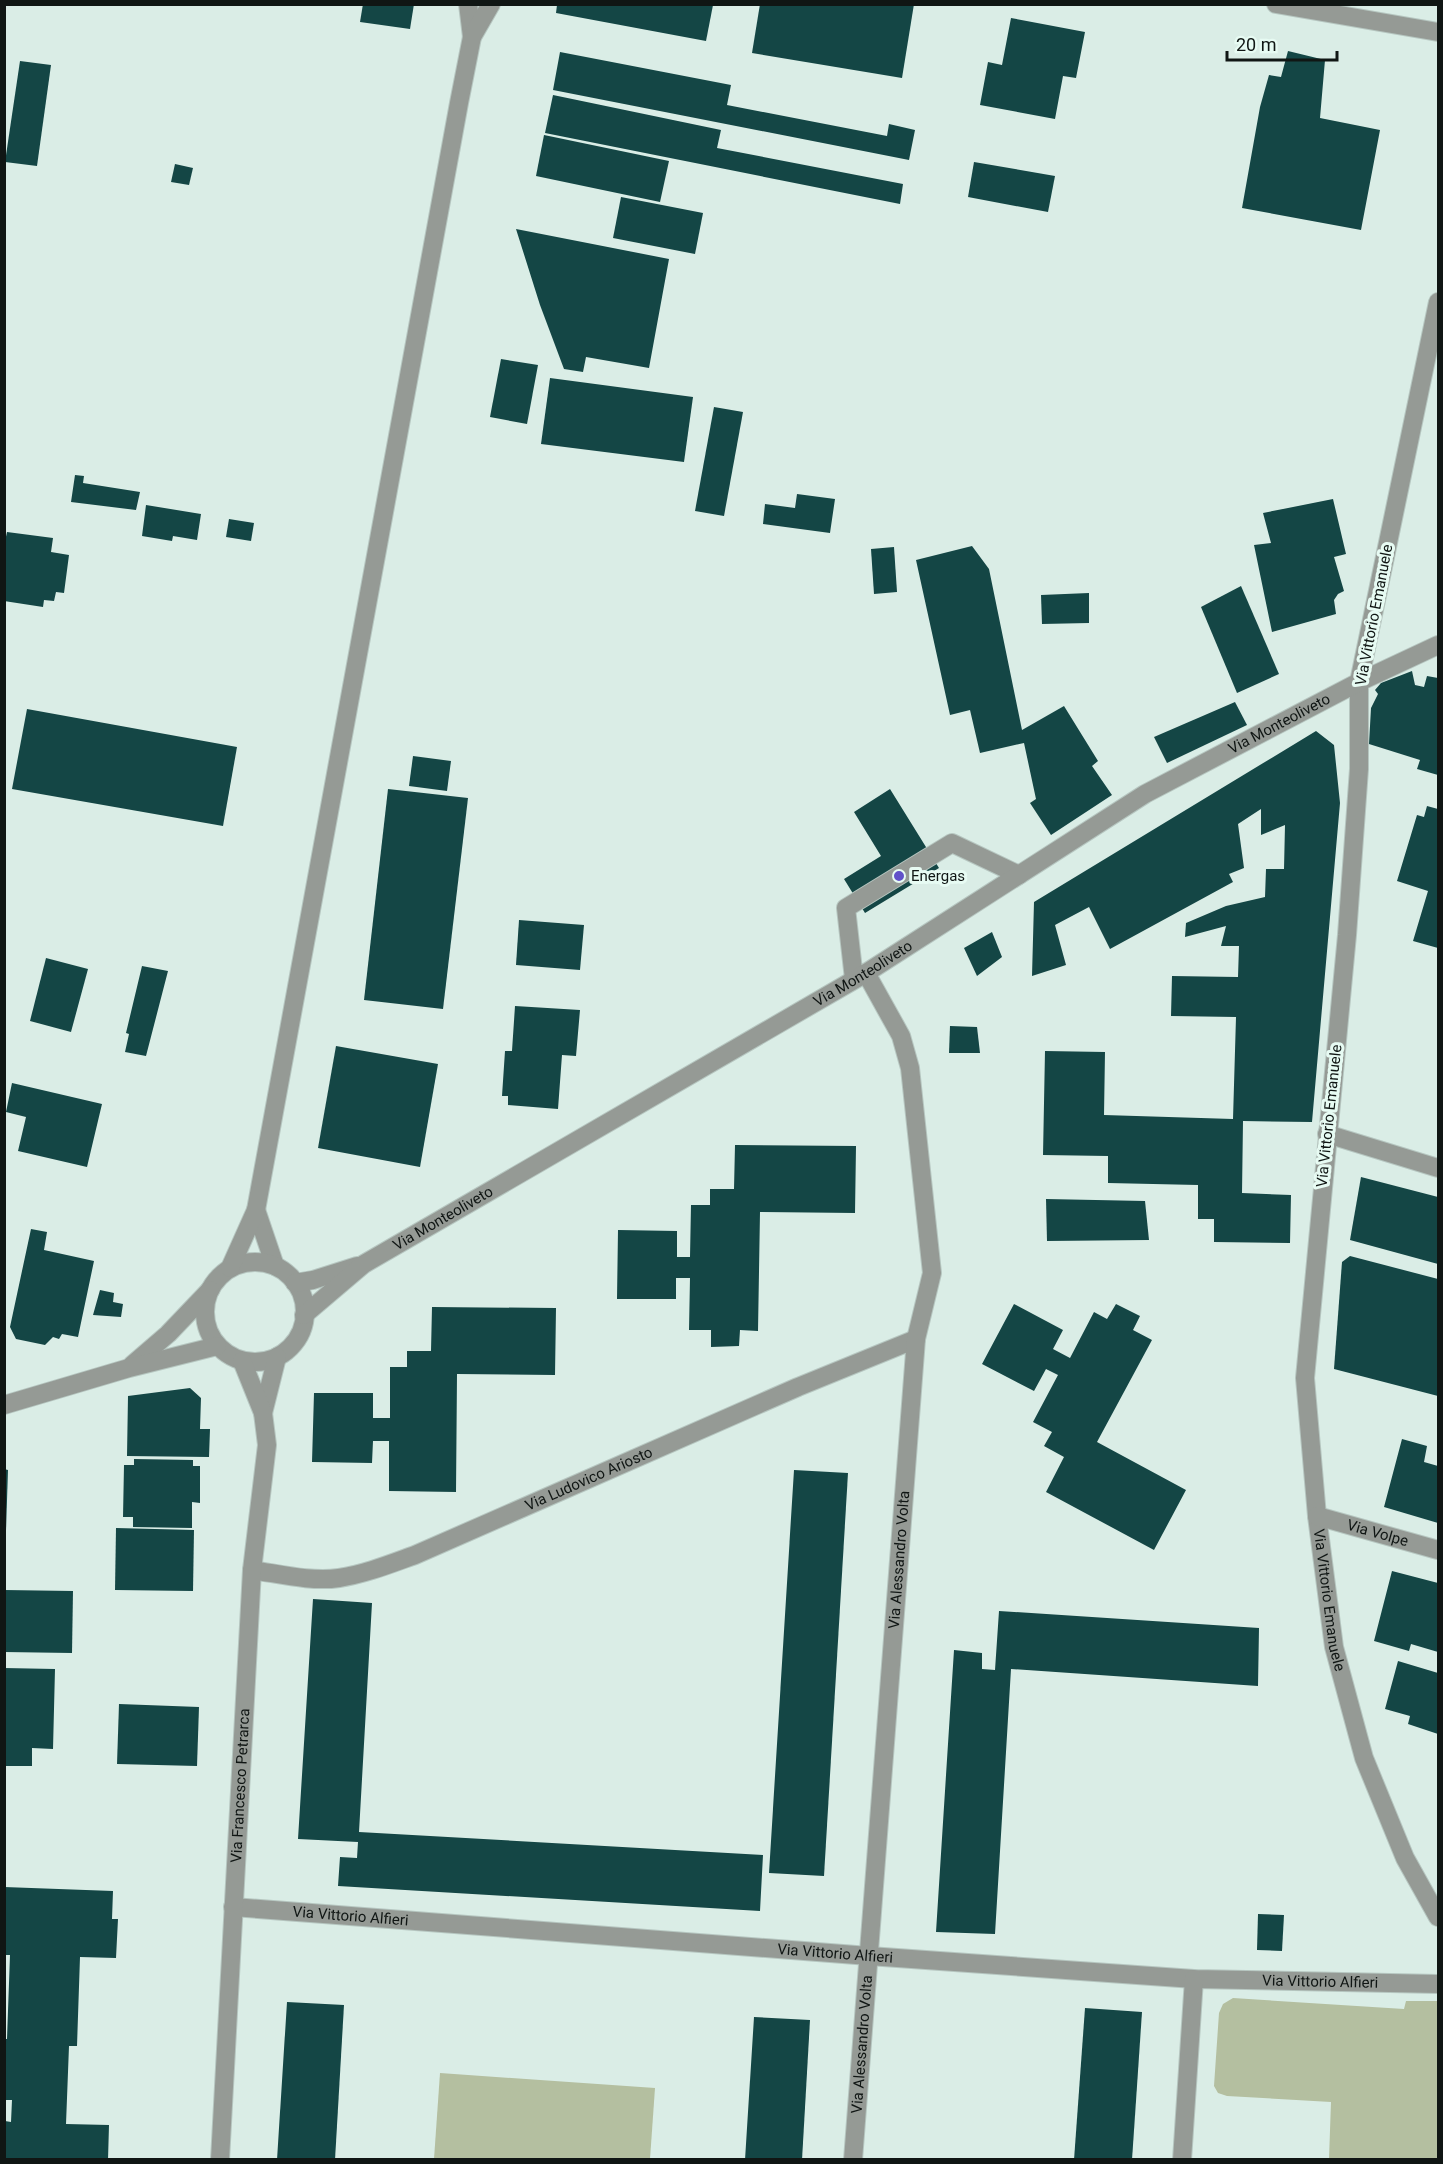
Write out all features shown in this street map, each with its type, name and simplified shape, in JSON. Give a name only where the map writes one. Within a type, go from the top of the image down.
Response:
[{"type":"street","points":[[230,1268],[256,1210],[472,37],[468,4]]},
{"type":"street","points":[[472,37],[491,4]]},
{"type":"street","points":[[1276,4],[1438,32]]},
{"type":"street","name":"Via Vittorio Emanuele","points":[[1438,302],[1359,682],[1359,769],[1347,935],[1305,1378],[1317,1516],[1334,1647],[1364,1758],[1405,1858],[1438,1917]]},
{"type":"street","name":"Via Monteoliveto","points":[[304,1315],[364,1264],[860,976],[1145,794],[1359,682],[1438,645]]},
{"type":"street","points":[[860,976],[846,908],[952,843],[1019,875]]},
{"type":"street","name":"Via Alessandro Volta","points":[[854,2160],[916,1339],[932,1273],[910,1068],[901,1036],[860,976]]},
{"type":"street","points":[[1327,1134],[1438,1168]]},
{"type":"street","points":[[256,1210],[275,1266]]},
{"type":"street","points":[[258,1262],[275,1266],[295,1283],[305,1304],[304,1322],[297,1338],[291,1347],[277,1357],[260,1362],[242,1361],[231,1357],[217,1346],[208,1331],[204,1314],[207,1296],[217,1279],[230,1268],[258,1262]]},
{"type":"street","name":"Via Monteoliveto","points":[[295,1283],[313,1280],[364,1264]]},
{"type":"street","points":[[129,1368],[168,1334],[211,1289]]},
{"type":"street","name":"Via Ludovico Ariosto","points":[[252,1570],[318,1579],[339,1578],[381,1567],[415,1555],[798,1387],[916,1339]]},
{"type":"street","points":[[4,1405],[129,1368],[217,1346]]},
{"type":"street","name":"Via Francesco Petrarca","points":[[263,1413],[277,1357]]},
{"type":"street","name":"Via Francesco Petrarca","points":[[220,2160],[252,1570],[267,1445],[263,1413],[242,1361]]},
{"type":"street","name":"Via Volpe","points":[[1317,1516],[1438,1550]]},
{"type":"street","name":"Via Vittorio Alfieri","points":[[233,1906],[1194,1979],[1438,1984]]},
{"type":"street","points":[[1182,2160],[1194,1979]]},
{"type":"green space","points":[[1233,1998],[1404,2009],[1406,2001],[1438,2001],[1438,2159],[1329,2159],[1331,2102],[1227,2096],[1218,2093],[1214,2086],[1219,2013],[1223,2004]]},
{"type":"green space","points":[[440,2073],[655,2088],[650,2159],[434,2159]]},
{"type":"building","points":[[363,4],[414,4],[410,29],[360,22]]},
{"type":"building","points":[[760,4],[914,4],[902,78],[752,53]]},
{"type":"building","points":[[557,5],[713,5],[706,41],[556,13]]},
{"type":"building","points":[[1011,18],[1085,32],[1076,78],[1063,76],[1055,119],[980,105],[988,62],[1002,65]]},
{"type":"building","points":[[1288,51],[1325,60],[1320,118],[1380,130],[1361,230],[1242,208],[1260,107],[1269,75],[1281,77]]},
{"type":"building","points":[[560,52],[731,85],[727,105],[887,136],[889,124],[915,130],[909,160],[553,90]]},
{"type":"building","points":[[20,61],[51,65],[37,166],[5,162]]},
{"type":"building","points":[[553,95],[721,130],[717,148],[903,184],[900,204],[545,133]]},
{"type":"building","points":[[544,135],[669,161],[660,202],[536,176]]},
{"type":"building","points":[[974,162],[1055,176],[1048,212],[968,197]]},
{"type":"building","points":[[175,164],[193,168],[189,185],[171,182]]},
{"type":"building","points":[[621,197],[703,213],[695,254],[613,238]]},
{"type":"building","points":[[516,229],[669,259],[649,368],[586,357],[583,372],[564,369],[540,305]]},
{"type":"building","points":[[501,359],[538,365],[527,424],[490,417]]},
{"type":"building","points":[[550,378],[693,397],[684,462],[541,444]]},
{"type":"building","points":[[714,407],[743,412],[724,516],[695,511]]},
{"type":"building","points":[[75,475],[84,476],[83,483],[140,492],[136,510],[71,502]]},
{"type":"building","points":[[797,494],[835,499],[830,533],[763,524],[765,504],[795,508]]},
{"type":"building","points":[[1333,499],[1346,554],[1334,557],[1344,591],[1334,600],[1336,614],[1272,632],[1254,545],[1271,543],[1263,513]]},
{"type":"building","points":[[146,505],[201,514],[197,540],[173,536],[172,541],[142,536]]},
{"type":"building","points":[[229,519],[254,523],[251,541],[226,537]]},
{"type":"building","points":[[7,532],[53,538],[51,552],[69,555],[64,593],[56,592],[54,601],[44,600],[43,607],[4,601],[4,546]]},
{"type":"building","points":[[972,546],[989,569],[1022,730],[1064,706],[1098,761],[1092,766],[1112,795],[1051,835],[1030,803],[1036,799],[1024,743],[980,753],[970,710],[950,715],[916,560]]},
{"type":"building","points":[[894,547],[897,592],[874,594],[871,549]]},
{"type":"building","points":[[1241,586],[1279,674],[1237,693],[1201,607]]},
{"type":"building","points":[[1089,593],[1089,623],[1042,624],[1041,595]]},
{"type":"building","points":[[1412,671],[1415,685],[1424,687],[1427,676],[1438,678],[1438,775],[1417,769],[1420,760],[1369,744],[1371,708],[1378,694],[1375,690],[1381,683]]},
{"type":"building","points":[[1235,702],[1247,725],[1167,763],[1154,737]]},
{"type":"building","points":[[27,709],[237,747],[223,826],[12,789]]},
{"type":"building","points":[[1316,731],[1334,745],[1340,803],[1312,1122],[1243,1121],[1242,1193],[1291,1195],[1290,1243],[1214,1242],[1214,1219],[1198,1219],[1198,1185],[1108,1183],[1108,1156],[1043,1155],[1045,1051],[1105,1052],[1104,1115],[1233,1119],[1236,1017],[1171,1016],[1172,976],[1238,977],[1239,946],[1221,946],[1226,926],[1185,937],[1186,923],[1226,906],[1265,897],[1266,869],[1284,869],[1285,825],[1261,835],[1261,809],[1238,824],[1244,868],[1229,874],[1233,882],[1110,949],[1089,907],[1055,925],[1066,965],[1032,976],[1034,902]]},
{"type":"building","points":[[413,756],[451,761],[447,791],[409,786]]},
{"type":"building","points":[[388,789],[468,798],[443,1009],[364,1000]]},
{"type":"building","points":[[890,789],[939,868],[865,913],[844,879],[881,856],[854,812]]},
{"type":"building","points":[[1427,806],[1438,809],[1438,948],[1413,941],[1428,891],[1397,881],[1417,815],[1424,817]]},
{"type":"building","points":[[519,920],[584,925],[580,970],[516,965]]},
{"type":"building","points":[[992,932],[1002,957],[977,976],[964,948]]},
{"type":"building","points":[[46,958],[88,969],[71,1032],[30,1021]]},
{"type":"building","points":[[142,966],[168,971],[146,1056],[125,1052],[129,1034],[126,1033]]},
{"type":"building","points":[[515,1006],[580,1010],[576,1056],[562,1055],[558,1109],[508,1105],[508,1096],[502,1096],[505,1051],[512,1051]]},
{"type":"building","points":[[950,1026],[977,1027],[980,1053],[949,1053]]},
{"type":"building","points":[[336,1046],[438,1064],[420,1167],[318,1148]]},
{"type":"building","points":[[12,1083],[102,1104],[87,1167],[18,1151],[26,1117],[6,1112]]},
{"type":"building","points":[[735,1145],[856,1146],[855,1213],[760,1212],[758,1331],[740,1330],[739,1346],[711,1347],[711,1330],[689,1330],[690,1278],[676,1278],[676,1299],[617,1299],[618,1230],[677,1231],[677,1257],[690,1257],[691,1205],[710,1205],[710,1189],[734,1189]]},
{"type":"building","points":[[1361,1177],[1438,1197],[1438,1264],[1350,1240]]},
{"type":"building","points":[[1046,1199],[1145,1201],[1149,1240],[1047,1241]]},
{"type":"building","points":[[31,1229],[47,1232],[44,1250],[94,1261],[78,1337],[62,1334],[59,1339],[53,1337],[45,1345],[16,1339],[10,1327]]},
{"type":"building","points":[[1350,1256],[1438,1279],[1438,1396],[1334,1369],[1342,1262]]},
{"type":"building","points":[[100,1290],[114,1293],[113,1302],[123,1304],[121,1317],[93,1315]]},
{"type":"building","points":[[1014,1304],[1063,1330],[1053,1349],[1070,1358],[1094,1312],[1107,1319],[1116,1304],[1140,1316],[1133,1330],[1152,1340],[1097,1442],[1186,1490],[1154,1550],[1046,1492],[1064,1457],[1044,1446],[1052,1432],[1033,1422],[1058,1375],[1046,1369],[1034,1391],[982,1364]]},
{"type":"building","points":[[432,1307],[556,1308],[555,1375],[457,1374],[456,1492],[389,1491],[389,1441],[373,1441],[372,1463],[312,1462],[314,1393],[373,1393],[373,1418],[390,1418],[390,1367],[407,1367],[407,1351],[431,1351]]},
{"type":"building","points":[[190,1388],[201,1398],[200,1429],[210,1429],[209,1457],[127,1456],[128,1396]]},
{"type":"building","points":[[1402,1439],[1427,1446],[1424,1462],[1438,1466],[1438,1523],[1384,1507]]},
{"type":"building","points":[[134,1459],[193,1460],[193,1466],[200,1466],[200,1503],[192,1502],[192,1528],[133,1527],[133,1517],[123,1517],[124,1465],[134,1465]]},
{"type":"building","points":[[4,1469],[8,1470],[6,1531],[4,1531]]},
{"type":"building","points":[[794,1470],[848,1473],[824,1876],[769,1873]]},
{"type":"building","points":[[116,1528],[194,1530],[193,1591],[115,1590]]},
{"type":"building","points":[[1392,1571],[1438,1583],[1438,1652],[1411,1644],[1409,1651],[1374,1641]]},
{"type":"building","points":[[4,1590],[73,1591],[72,1653],[4,1652]]},
{"type":"building","points":[[313,1599],[372,1603],[359,1832],[763,1855],[760,1911],[338,1886],[340,1857],[357,1858],[358,1842],[298,1839]]},
{"type":"building","points":[[999,1611],[1259,1628],[1258,1686],[1011,1669],[995,1934],[936,1932],[954,1650],[982,1653],[982,1669],[995,1670]]},
{"type":"building","points":[[1398,1661],[1438,1673],[1438,1734],[1408,1724],[1410,1716],[1385,1709]]},
{"type":"building","points":[[4,1668],[55,1669],[53,1749],[32,1748],[32,1766],[4,1766]]},
{"type":"building","points":[[119,1704],[199,1707],[197,1766],[117,1764]]},
{"type":"building","points":[[4,1887],[113,1891],[112,1919],[118,1919],[116,1958],[80,1957],[77,2046],[69,2046],[66,2124],[109,2125],[108,2160],[5,2160],[5,2121],[11,2122],[12,2100],[4,2100],[4,2039],[7,2039],[10,1955],[4,1955]]},
{"type":"building","points":[[1258,1914],[1284,1915],[1282,1951],[1257,1950]]},
{"type":"building","points":[[287,2002],[344,2005],[335,2160],[277,2160]]},
{"type":"building","points":[[1085,2008],[1142,2012],[1132,2160],[1074,2160]]},
{"type":"building","points":[[754,2017],[810,2020],[802,2160],[745,2160]]},
{"type":"place","name":"Energas","points":[[899,876]]}]
